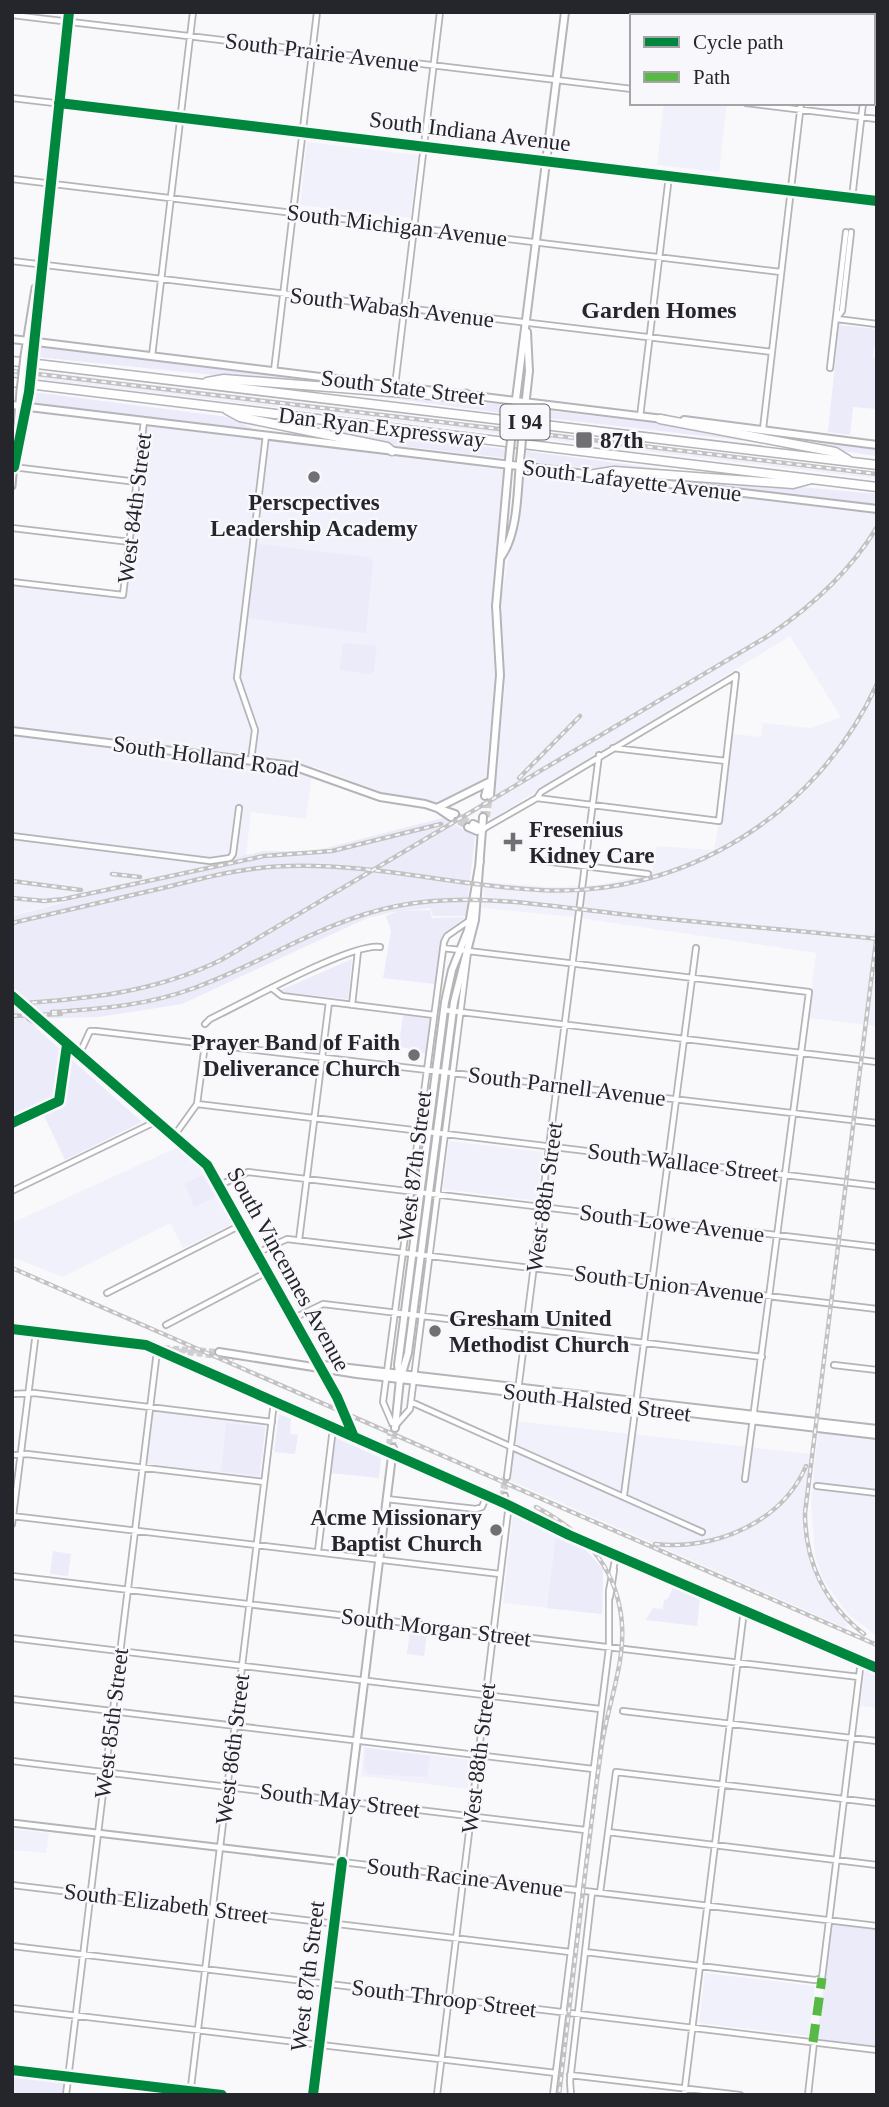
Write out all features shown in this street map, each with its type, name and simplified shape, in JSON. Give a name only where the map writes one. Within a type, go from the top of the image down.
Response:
[{"type":"highway","name":"Dan Ryan Expressway","points":[[12,361],[877,466]]},
{"type":"highway","points":[[200,384],[224,379],[457,397],[466,394]]},
{"type":"highway","name":"Dan Ryan Expressway","points":[[12,382],[877,486]]},
{"type":"highway","points":[[222,407],[240,417],[387,447],[392,451]]},
{"type":"highway","points":[[660,419],[835,452],[851,462]]},
{"type":"highway","points":[[589,475],[614,471],[793,484],[813,479]]},
{"type":"main road","points":[[487,796],[500,684],[495,625],[508,465],[527,332],[565,12]]},
{"type":"main road","points":[[501,557],[510,537],[521,450],[529,371],[527,332]]},
{"type":"main road","name":"South State Street","points":[[12,340],[640,417],[763,429],[877,445]]},
{"type":"main road","name":"South Lafayette Avenue","points":[[15,405],[877,509]]},
{"type":"main road","name":"South Holland Road","points":[[12,731],[304,768],[380,797],[437,808],[453,816]]},
{"type":"main road","points":[[437,808],[489,782]]},
{"type":"main road","name":"West 87th Street","points":[[424,1193],[437,1133],[453,1011],[475,920],[485,817]]},
{"type":"main road","points":[[471,826],[483,829]]},
{"type":"main road","name":"West 87th Street","points":[[394,1426],[448,983],[471,919],[480,861]]},
{"type":"main road","points":[[12,1329],[146,1345],[164,1350],[261,1397],[333,1428],[352,1432],[487,1495],[504,1498],[559,1529],[877,1668]]},
{"type":"main road","name":"South Halsted Street","points":[[219,1352],[237,1357],[401,1374],[877,1435]]},
{"type":"main road","name":"South Halsted Street","points":[[754,1418],[877,1429]]},
{"type":"main road","name":"West 87th Street","points":[[313,2095],[391,1449]]},
{"type":"street","points":[[13,467],[29,392],[40,264],[69,12]]},
{"type":"street","points":[[152,356],[193,12]]},
{"type":"street","points":[[274,371],[317,12]]},
{"type":"street","points":[[395,386],[440,12]]},
{"type":"street","points":[[646,12],[662,14]]},
{"type":"street","name":"South Prairie Avenue","points":[[12,15],[630,89]]},
{"type":"street","name":"South Indiana Avenue","points":[[12,98],[877,201]]},
{"type":"street","points":[[783,105],[877,119]]},
{"type":"street","points":[[852,198],[863,105]]},
{"type":"street","points":[[763,429],[801,106]]},
{"type":"street","points":[[640,417],[669,176]]},
{"type":"street","name":"South Michigan Avenue","points":[[12,179],[782,272]]},
{"type":"street","points":[[830,369],[848,232]]},
{"type":"street","name":"South Wabash Avenue","points":[[12,261],[772,352]]},
{"type":"street","points":[[12,486],[15,405],[20,391],[25,341],[40,264]]},
{"type":"street","points":[[836,319],[877,324]]},
{"type":"street","name":"West 84th Street","points":[[12,582],[123,595],[144,421]]},
{"type":"street","points":[[251,760],[254,726],[237,678],[266,435]]},
{"type":"street","points":[[13,467],[137,482]]},
{"type":"street","points":[[12,528],[130,542]]},
{"type":"street","points":[[483,829],[537,798],[541,792],[599,755],[736,676],[719,821],[537,798]]},
{"type":"street","points":[[613,748],[726,761]]},
{"type":"street","name":"West 88th Street","points":[[506,1475],[575,964],[599,755]]},
{"type":"street","points":[[12,836],[211,861],[230,858],[233,854],[239,808]]},
{"type":"street","points":[[536,860],[648,874]]},
{"type":"street","points":[[471,919],[447,936],[443,948],[810,992],[745,1479]]},
{"type":"street","points":[[205,1024],[210,1019],[358,951],[380,947]]},
{"type":"street","name":"West 87th Street","points":[[443,948],[382,1406],[394,1426],[408,1414],[411,1402],[463,1012],[468,951]]},
{"type":"street","points":[[624,1495],[696,948]]},
{"type":"street","points":[[352,1005],[358,951]]},
{"type":"street","points":[[273,989],[282,996],[434,1015]]},
{"type":"street","points":[[299,1240],[329,1002]]},
{"type":"street","points":[[444,1010],[877,1062]]},
{"type":"street","name":"South Vincennes Avenue","points":[[33,1017],[207,1165],[338,1404]]},
{"type":"street","name":"South Parnell Avenue","points":[[79,1055],[90,1031],[877,1124]]},
{"type":"street","points":[[174,1136],[197,1104],[205,1044]]},
{"type":"street","points":[[12,1123],[59,1101],[67,1045]]},
{"type":"street","name":"South Wallace Street","points":[[197,1104],[877,1186]]},
{"type":"street","points":[[12,1191],[157,1121]]},
{"type":"street","name":"South Lowe Avenue","points":[[220,1185],[248,1172],[877,1247]]},
{"type":"street","points":[[107,1293],[241,1225]]},
{"type":"street","name":"South Union Avenue","points":[[257,1252],[287,1238],[877,1309]]},
{"type":"street","points":[[166,1325],[267,1272]]},
{"type":"street","points":[[292,1319],[320,1304],[762,1357]]},
{"type":"street","points":[[12,1524],[36,1332]]},
{"type":"street","name":"West 85th Street","points":[[66,2095],[150,1407],[164,1350]]},
{"type":"street","points":[[834,1365],[877,1370]]},
{"type":"street","points":[[12,1394],[272,1422]]},
{"type":"street","name":"West 86th Street","points":[[190,2093],[274,1402]]},
{"type":"street","points":[[411,1402],[702,1532]]},
{"type":"street","points":[[317,1551],[333,1428]]},
{"type":"street","points":[[12,1455],[264,1482]]},
{"type":"street","points":[[817,1486],[877,1493]]},
{"type":"street","points":[[385,1499],[476,1509],[482,1507],[487,1495]]},
{"type":"street","name":"West 88th Street","points":[[437,2095],[500,1574],[504,1498]]},
{"type":"street","points":[[13,1516],[500,1574]]},
{"type":"street","points":[[553,2095],[609,1648],[607,1620],[616,1554]]},
{"type":"street","name":"South Morgan Street","points":[[12,1576],[859,1677]]},
{"type":"street","points":[[685,2092],[744,1609]]},
{"type":"street","points":[[12,1638],[600,1709]]},
{"type":"street","points":[[585,1952],[814,1980],[822,1978],[861,1661]]},
{"type":"street","points":[[12,1699],[593,1769]]},
{"type":"street","points":[[623,1711],[877,1741]]},
{"type":"street","name":"South May Street","points":[[12,1761],[585,1830]]},
{"type":"street","points":[[600,1893],[616,1772],[877,1803]]},
{"type":"street","name":"South Racine Avenue","points":[[12,1823],[877,1926]]},
{"type":"street","points":[[608,1832],[877,1864]]},
{"type":"street","name":"South Elizabeth Street","points":[[12,1885],[570,1952]]},
{"type":"street","points":[[571,2095],[570,2075],[592,1892]]},
{"type":"street","name":"South Throop Street","points":[[12,1946],[877,2050]]},
{"type":"street","points":[[12,2008],[556,2073]]},
{"type":"street","points":[[808,2095],[814,2042]]},
{"type":"street","points":[[12,2070],[222,2095]]},
{"type":"street","points":[[570,2075],[685,2092],[740,2095]]},
{"type":"shaded area","points":[[664,105],[727,105],[719,172],[657,165]]},
{"type":"shaded area","points":[[307,142],[418,155],[410,218],[300,205]]},
{"type":"shaded area","points":[[839,325],[877,329],[873,357],[877,358],[877,409],[853,407],[850,435],[828,432]]},
{"type":"shaded area","points":[[39,346],[409,390],[323,386],[37,357]]},
{"type":"shaded area","points":[[12,368],[877,472],[877,479],[12,376]]},
{"type":"shaded area","points":[[33,392],[228,417],[259,431],[34,404]]},
{"type":"shaded area","points":[[344,392],[511,405],[510,414]]},
{"type":"shaded area","points":[[532,409],[682,426],[773,444],[530,416]]},
{"type":"shaded area","points":[[142,425],[505,470],[491,609],[495,682],[485,782],[441,804],[384,793],[313,766],[306,819],[251,812],[246,856],[12,915],[12,584],[122,597]]},
{"type":"shaded area","points":[[295,425],[506,449],[505,458],[384,444]]},
{"type":"shaded area","points":[[813,439],[877,450],[877,456],[828,449]]},
{"type":"shaded area","points":[[526,451],[693,473],[527,464]]},
{"type":"shaded area","points":[[523,472],[877,514],[877,1026],[808,1018],[816,953],[573,917],[482,908],[485,882],[554,887],[596,885],[651,875],[657,846],[714,850],[733,734],[761,737],[763,723],[811,728],[841,717],[790,636],[490,820],[505,686],[500,607]]},
{"type":"shaded area","points":[[637,475],[877,494],[877,500],[873,505]]},
{"type":"shaded area","points":[[257,544],[368,557],[373,563],[366,633],[249,618]]},
{"type":"shaded area","points":[[343,643],[377,646],[374,671],[369,674],[340,670]]},
{"type":"shaded area","points":[[443,818],[475,836],[466,916],[433,916],[430,908],[405,911],[430,910],[432,918],[465,917],[443,934],[435,984],[383,978],[391,931],[386,916],[398,911],[367,918],[182,1004],[99,1017],[26,1019],[142,1122],[65,1160],[39,1105],[12,1117],[12,916],[263,851],[314,851]]},
{"type":"shaded area","points":[[352,959],[348,999],[281,992],[281,990]]},
{"type":"shaded area","points":[[403,1015],[431,1019],[427,1054],[399,1046]]},
{"type":"shaded area","points":[[449,1141],[543,1152],[537,1201],[443,1189]]},
{"type":"shaded area","points":[[178,1147],[206,1172],[233,1224],[183,1248],[170,1223],[63,1277],[12,1257],[12,1223]]},
{"type":"shaded area","points":[[203,1175],[215,1197],[194,1207],[185,1184]]},
{"type":"shaded area","points":[[153,1411],[266,1425],[260,1477],[147,1464]]},
{"type":"shaded area","points":[[279,1414],[291,1419],[290,1434],[298,1435],[295,1454],[274,1452]]},
{"type":"shaded area","points":[[516,1421],[812,1454],[805,1516],[810,1555],[822,1586],[849,1621],[846,1628],[509,1480]]},
{"type":"shaded area","points":[[226,1423],[265,1427],[259,1476],[221,1471]]},
{"type":"shaded area","points":[[818,1432],[877,1439],[877,1636],[849,1615],[823,1580],[815,1555],[811,1501]]},
{"type":"shaded area","points":[[334,1437],[381,1458],[379,1478],[330,1473]]},
{"type":"shaded area","points":[[513,1515],[584,1548],[603,1569],[602,1614],[503,1603]]},
{"type":"shaded area","points":[[556,1535],[584,1548],[603,1569],[602,1614],[547,1608]]},
{"type":"shaded area","points":[[53,1551],[71,1554],[68,1576],[50,1574]]},
{"type":"shaded area","points":[[673,1587],[700,1598],[697,1626],[646,1620],[653,1608],[663,1609],[664,1600],[668,1599]]},
{"type":"shaded area","points":[[410,1631],[427,1633],[424,1656],[407,1654]]},
{"type":"shaded area","points":[[865,1669],[877,1674],[877,1708],[860,1706]]},
{"type":"shaded area","points":[[364,1747],[472,1760],[468,1789],[361,1776]]},
{"type":"shaded area","points":[[366,1748],[430,1756],[427,1777],[368,1774],[364,1767]]},
{"type":"shaded area","points":[[12,1829],[49,1833],[46,1853],[12,1850]]},
{"type":"shaded area","points":[[836,1923],[877,1928],[877,2046],[817,2039],[831,1926]]},
{"type":"shaded area","points":[[705,1973],[815,1986],[809,2036],[699,2023]]},
{"type":"shaded area","points":[[12,2074],[64,2081],[63,2095],[12,2095]]},
{"type":"tunnel","points":[[483,817],[485,796]]},
{"type":"tunnel","points":[[487,817],[490,796]]},
{"type":"tunnel","points":[[455,814],[473,824]]},
{"type":"tunnel","points":[[451,817],[468,827]]},
{"type":"tunnel","points":[[12,996],[36,1017]]},
{"type":"tunnel","points":[[12,1002],[30,1017]]},
{"type":"tunnel","points":[[164,1348],[219,1352]]},
{"type":"tunnel","points":[[170,1350],[234,1358]]},
{"type":"tunnel","points":[[335,1402],[348,1428]]},
{"type":"tunnel","points":[[341,1405],[354,1431]]},
{"type":"tunnel","points":[[389,1445],[391,1426]]},
{"type":"tunnel","points":[[393,1448],[395,1428]]},
{"type":"tunnel","points":[[502,1495],[504,1476]]},
{"type":"tunnel","points":[[505,1496],[507,1477]]},
{"type":"railway","points":[[12,371],[877,474]]},
{"type":"railway","points":[[12,1004],[93,997],[145,987],[221,960],[768,636],[828,588],[855,559],[877,527]]},
{"type":"railway","points":[[12,923],[212,876],[272,867],[351,868],[540,890],[593,889],[645,879],[694,863],[740,839],[782,808],[820,772],[851,731],[877,684]]},
{"type":"railway","points":[[519,778],[580,716]]},
{"type":"railway","points":[[12,898],[44,901],[64,899],[264,856],[332,851],[441,824]]},
{"type":"railway","points":[[112,874],[140,877]]},
{"type":"railway","points":[[12,881],[81,890]]},
{"type":"railway","points":[[52,1012],[125,1005],[179,993],[222,977],[345,921],[371,912],[426,902],[513,902],[877,939]]},
{"type":"railway","points":[[864,1634],[838,1609],[820,1581],[809,1548],[805,1513],[877,933]]},
{"type":"railway","points":[[12,1016],[61,1014]]},
{"type":"railway","points":[[12,1268],[877,1645]]},
{"type":"railway","points":[[655,1544],[700,1543],[743,1529],[763,1518],[780,1503],[795,1486],[806,1466]]},
{"type":"railway","points":[[536,1507],[564,1524],[599,1558],[614,1587],[622,1623],[620,1660],[604,1733],[595,1794],[559,2095]]},
{"type":"marked path","points":[[813,2042],[822,1978]]},
{"type":"cycle path","points":[[14,467],[29,392],[69,12]]},
{"type":"cycle path","points":[[59,103],[877,201]]},
{"type":"cycle path","points":[[12,996],[207,1165],[337,1397],[354,1437]]},
{"type":"cycle path","points":[[12,1123],[59,1101],[67,1045]]},
{"type":"cycle path","points":[[12,1329],[146,1345],[506,1504],[569,1535],[877,1668]]},
{"type":"cycle path","points":[[313,2095],[342,1862]]},
{"type":"cycle path","points":[[12,2070],[222,2095]]},
{"type":"place","name":"87th","points":[[584,440]]},
{"type":"place","name":"Perscpectives Leadership Academy","points":[[314,477]]},
{"type":"place","name":"Fresenius Kidney Care","points":[[513,842]]},
{"type":"place","name":"Prayer Band of Faith Deliverance Church","points":[[414,1055]]},
{"type":"place","name":"Gresham United Methodist Church","points":[[435,1331]]},
{"type":"place","name":"Acme Missionary Baptist Church","points":[[496,1530]]},
{"type":"district","name":"Garden Homes","points":[[659,310]]}]
